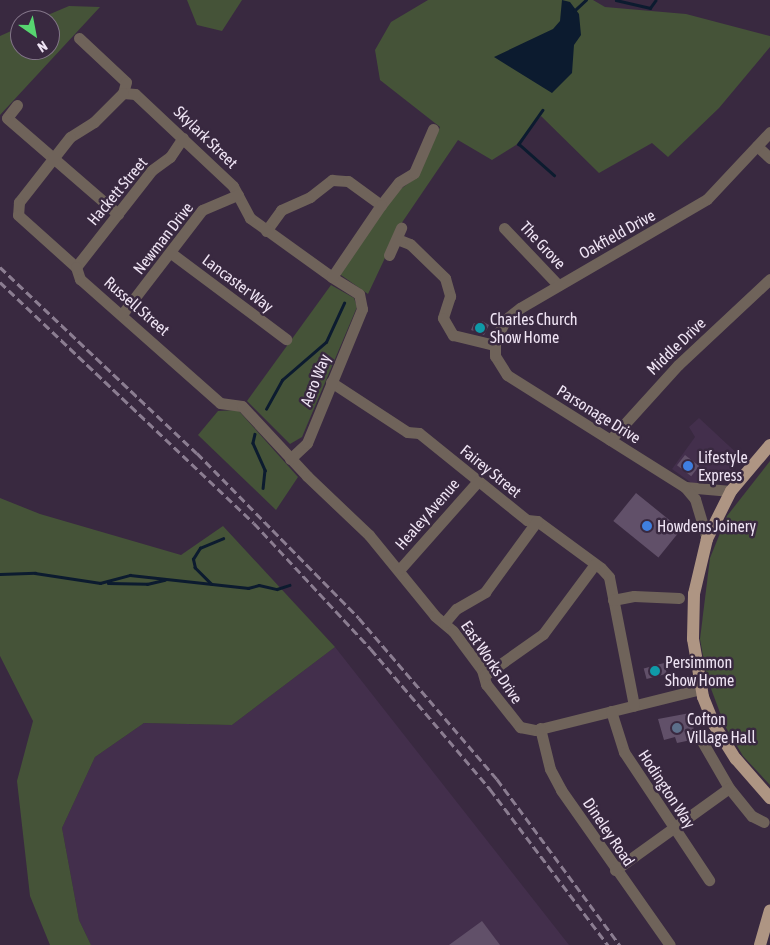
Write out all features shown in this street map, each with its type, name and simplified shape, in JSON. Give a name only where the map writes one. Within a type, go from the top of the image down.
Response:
[{"type":"main road","points":[[770,445],[731,491],[707,539],[694,594],[693,639],[701,690],[727,746],[770,798]]},
{"type":"main road","points":[[760,945],[770,910]]},
{"type":"street","points":[[54,160],[70,137],[94,122],[124,93],[126,82],[78,38]]},
{"type":"street","name":"Skylark Street","points":[[124,93],[140,96],[238,195],[246,213],[266,231],[359,294],[362,309]]},
{"type":"street","points":[[17,105],[3,122],[54,160],[118,214]]},
{"type":"street","points":[[332,277],[399,182],[414,173],[433,129]]},
{"type":"street","name":"Oakfield Drive","points":[[494,345],[506,318],[558,285],[707,199],[770,132]]},
{"type":"street","name":"Hackett Street","points":[[76,267],[152,170],[170,157],[183,138]]},
{"type":"street","points":[[757,146],[770,158]]},
{"type":"street","name":"Russell Street","points":[[54,160],[19,202],[18,215],[76,267],[80,279],[123,313],[220,403],[242,406],[290,459]]},
{"type":"street","points":[[266,231],[283,208],[310,197],[332,180],[348,181],[381,205]]},
{"type":"street","name":"Newman Drive","points":[[123,313],[171,253],[202,210],[238,195]]},
{"type":"street","name":"The Grove","points":[[504,228],[558,285]]},
{"type":"street","points":[[389,255],[399,233],[446,278],[450,296],[443,318],[453,334],[494,345]]},
{"type":"street","name":"Lancaster Way","points":[[171,253],[286,340]]},
{"type":"street","name":"Middle Drive","points":[[610,440],[678,365],[770,279]]},
{"type":"street","name":"Aero Way","points":[[290,459],[307,443],[362,309]]},
{"type":"street","name":"Parsonage Drive","points":[[494,345],[499,364],[517,382],[685,487],[699,507],[707,539]]},
{"type":"street","name":"Fairey Street","points":[[331,382],[407,432],[419,433],[527,520],[537,521],[595,564],[609,577],[634,706]]},
{"type":"street","name":"East Works Drive","points":[[290,459],[400,569],[411,589],[435,616],[445,622],[485,675],[486,684],[514,721],[530,730],[701,690]]},
{"type":"street","name":"Healey Avenue","points":[[400,569],[478,481]]},
{"type":"street","name":"Parsonage Drive","points":[[685,487],[725,488],[731,491]]},
{"type":"street","points":[[699,507],[705,489]]},
{"type":"street","points":[[445,622],[456,609],[485,592],[537,521]]},
{"type":"street","points":[[485,675],[543,634],[595,564]]},
{"type":"street","points":[[613,600],[634,596],[678,598]]},
{"type":"street","name":"Hodington Way","points":[[611,711],[620,744],[672,828],[709,880]]},
{"type":"street","name":"Dineley Road","points":[[540,728],[550,769],[615,870],[670,945]]},
{"type":"street","points":[[703,743],[729,788],[752,816],[764,822]]},
{"type":"street","points":[[615,870],[729,788]]},
{"type":"shaded area","points":[[699,418],[742,458],[724,478],[693,484],[672,469],[695,437],[689,427]]},
{"type":"shaded area","points":[[335,647],[569,945],[91,945],[79,920],[62,828],[95,757],[144,723],[232,725]]},
{"type":"green space","points":[[187,0],[242,0],[222,31],[197,25]]},
{"type":"green space","points":[[428,0],[593,0],[605,7],[686,14],[770,36],[770,47],[719,108],[668,157],[652,143],[599,173],[541,116],[516,145],[492,160],[458,140],[401,224],[368,294],[338,273],[398,191],[417,177],[440,127],[380,80],[375,50],[391,22]]},
{"type":"green space","points":[[69,6],[100,7],[60,50],[60,10]]},
{"type":"green space","points":[[10,32],[10,60],[51,60],[0,115],[0,36]]},
{"type":"green space","points":[[331,285],[354,298],[357,307],[302,437],[290,444],[247,401]]},
{"type":"green space","points":[[238,410],[298,477],[276,510],[198,435],[218,411]]},
{"type":"green space","points":[[770,461],[770,785],[743,756],[725,726],[707,678],[700,639],[710,558],[727,516]]},
{"type":"green space","points":[[0,498],[40,514],[181,555],[223,526],[335,647],[232,725],[144,723],[95,757],[62,828],[79,920],[91,945],[50,945],[30,896],[17,781],[33,721],[0,656]]},
{"type":"water","points":[[562,0],[570,2],[579,14],[581,35],[574,45],[572,73],[552,93],[494,57],[553,29],[560,21]]},
{"type":"building","name":"Charles Church Show Home","points":[[482,321],[489,325],[484,335],[471,330],[474,323],[479,326]]},
{"type":"building","name":"Lifestyle Express","points":[[685,455],[699,466],[691,476],[677,465]]},
{"type":"building","name":"Howdens Joinery","points":[[636,493],[681,530],[658,557],[613,521]]},
{"type":"building","name":"Persimmon Show Home","points":[[664,663],[667,674],[647,679],[644,668]]},
{"type":"building","name":"Cofton Village Hall","points":[[690,713],[696,739],[677,743],[675,737],[664,740],[658,719]]},
{"type":"building","points":[[482,921],[500,945],[449,945]]},
{"type":"waterway","points":[[574,11],[586,0]]},
{"type":"waterway","points":[[616,0],[650,8],[655,1]]},
{"type":"waterway","points":[[543,110],[519,144],[554,175]]},
{"type":"waterway","points":[[266,409],[282,380],[326,342],[344,303]]},
{"type":"waterway","points":[[255,434],[253,443],[265,470],[263,488]]},
{"type":"waterway","points":[[211,584],[195,568],[193,559],[200,548],[223,538]]},
{"type":"waterway","points":[[0,574],[35,573],[100,583],[130,575],[248,588],[259,585],[277,589],[289,585]]},
{"type":"waterway","points":[[108,583],[147,584],[165,580]]},
{"type":"railway","points":[[0,267],[197,453],[359,618],[497,779],[620,945]]},
{"type":"railway","points":[[0,282],[254,523],[371,649],[490,789],[608,945]]},
{"type":"place","name":"Charles Church Show Home","points":[[480,328]]},
{"type":"place","name":"Lifestyle Express","points":[[688,466]]},
{"type":"place","name":"Howdens Joinery","points":[[647,526]]},
{"type":"place","name":"Persimmon Show Home","points":[[655,671]]},
{"type":"place","name":"Cofton Village Hall","points":[[677,728]]}]
